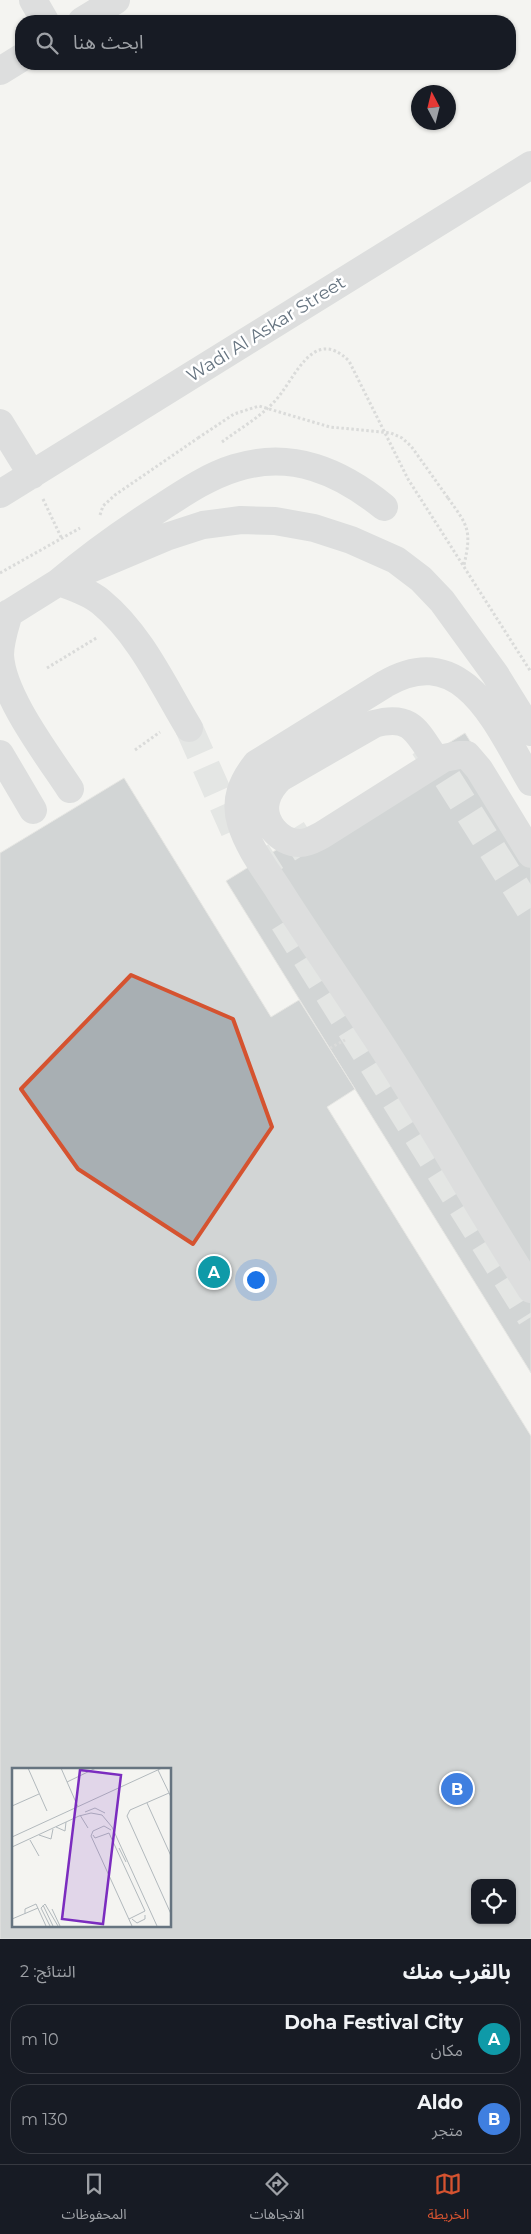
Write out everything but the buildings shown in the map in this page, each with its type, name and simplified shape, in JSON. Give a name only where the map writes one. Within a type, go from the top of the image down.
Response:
[{"type":"street","points":[[33,0],[42,15]]},
{"type":"street","points":[[92,15],[116,0]]},
{"type":"street","points":[[0,71],[15,62]]},
{"type":"street","name":"Wadi Al Askar Street","points":[[0,494],[531,164]]},
{"type":"street","points":[[0,423],[32,475]]},
{"type":"street","points":[[70,789],[17,706],[5,682],[0,654],[4,616],[60,582],[124,532],[187,491],[236,467],[273,462],[305,465],[343,478],[384,507]]},
{"type":"street","points":[[60,582],[166,537],[203,526],[241,520],[276,521],[314,528],[333,534],[396,560],[421,579],[442,600],[495,674],[531,732]]},
{"type":"street","points":[[60,582],[100,600],[125,627],[139,645],[177,728]]},
{"type":"street","points":[[531,782],[488,711],[470,688],[458,679],[443,673],[413,672],[398,676],[256,764],[246,777],[239,792],[238,808],[241,824],[259,860],[329,968],[369,1025],[531,1289]]},
{"type":"street","points":[[434,757],[417,731],[409,724],[399,720],[388,720],[374,724],[280,778],[273,785],[265,801],[267,819],[271,828],[286,840],[301,843],[309,841],[444,758],[467,755],[479,769],[531,854]]},
{"type":"street","points":[[0,754],[33,810]]},
{"type":"path","points":[[98,518],[104,506],[115,495],[234,414],[259,406],[330,426],[391,433],[402,438],[410,446],[467,526],[469,544],[464,566]]},
{"type":"path","points":[[32,475],[61,538]]},
{"type":"path","points":[[47,668],[104,634]]},
{"type":"path","points":[[135,750],[177,728]]},
{"type":"highlighted area","points":[[131,975],[233,1019],[272,1127],[193,1244],[78,1169],[21,1089]]},
{"type":"tunnel","points":[[189,728],[240,843]]},
{"type":"tunnel","points":[[420,766],[434,757],[531,911]]},
{"type":"tunnel","points":[[252,871],[314,832]]},
{"type":"tunnel","points":[[284,922],[531,1317]]},
{"type":"place","name":"Doha Festival City","points":[[214,1272]]},
{"type":"place","name":"Aldo","points":[[457,1789]]}]
